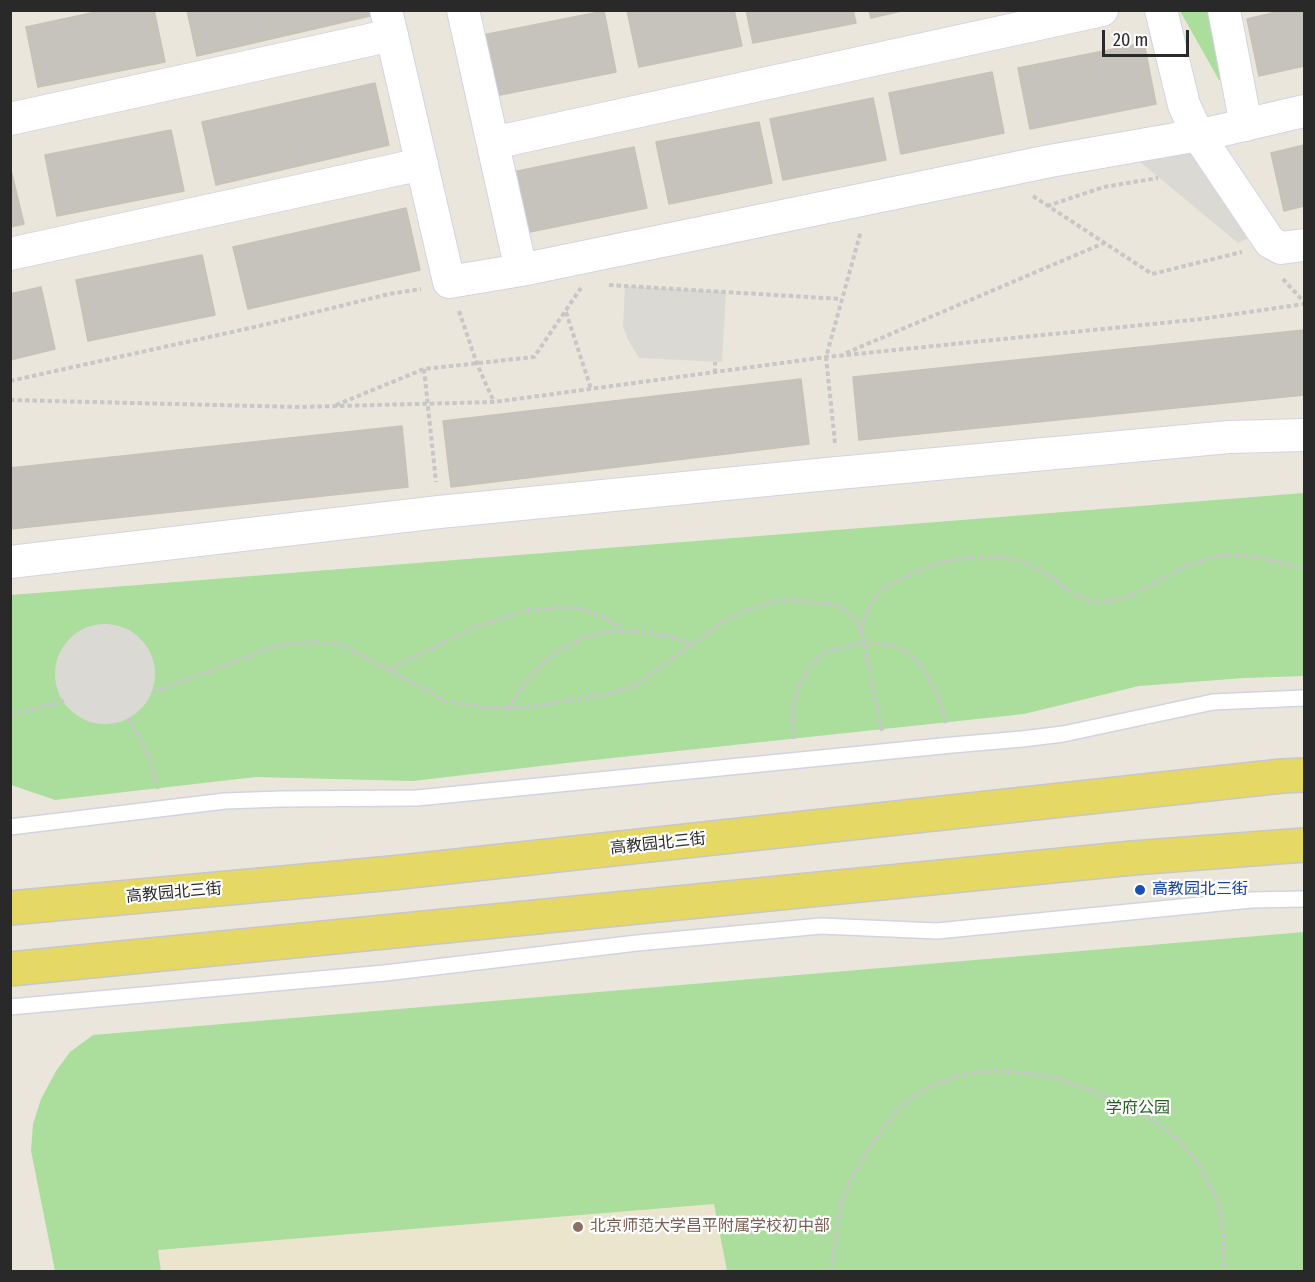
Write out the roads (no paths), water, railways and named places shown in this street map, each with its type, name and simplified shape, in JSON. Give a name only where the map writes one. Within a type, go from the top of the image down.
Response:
[{"type":"main road","name":"高教园北三街","points":[[10,908],[392,873],[1270,777],[1305,776]]},
{"type":"main road","points":[[10,969],[1133,858],[1305,845]]},
{"type":"street","points":[[463,10],[521,270]]},
{"type":"street","points":[[493,143],[1102,10]]},
{"type":"street","points":[[1161,10],[1184,105],[1198,135],[1270,242],[1281,248],[1305,245]]},
{"type":"street","points":[[1224,10],[1246,124]]},
{"type":"street","points":[[10,119],[389,23],[449,282],[521,270],[1005,170],[1198,135],[1305,111]]},
{"type":"street","points":[[10,254],[422,164]]},
{"type":"street","points":[[10,562],[439,512],[1206,439],[1305,435]]},
{"type":"lane","points":[[10,826],[225,801],[417,798],[1022,739],[1074,732],[1213,702],[1305,698]]},
{"type":"lane","points":[[10,1007],[385,973],[637,943],[821,926],[937,931],[1251,900],[1305,899]]},
{"type":"place","name":"高教园北三街","points":[[1140,890]]},
{"type":"place","name":"北京师范大学昌平附属学校初中部","points":[[578,1227]]},
{"type":"park label","name":"学府公园","points":[[1138,1109]]}]
